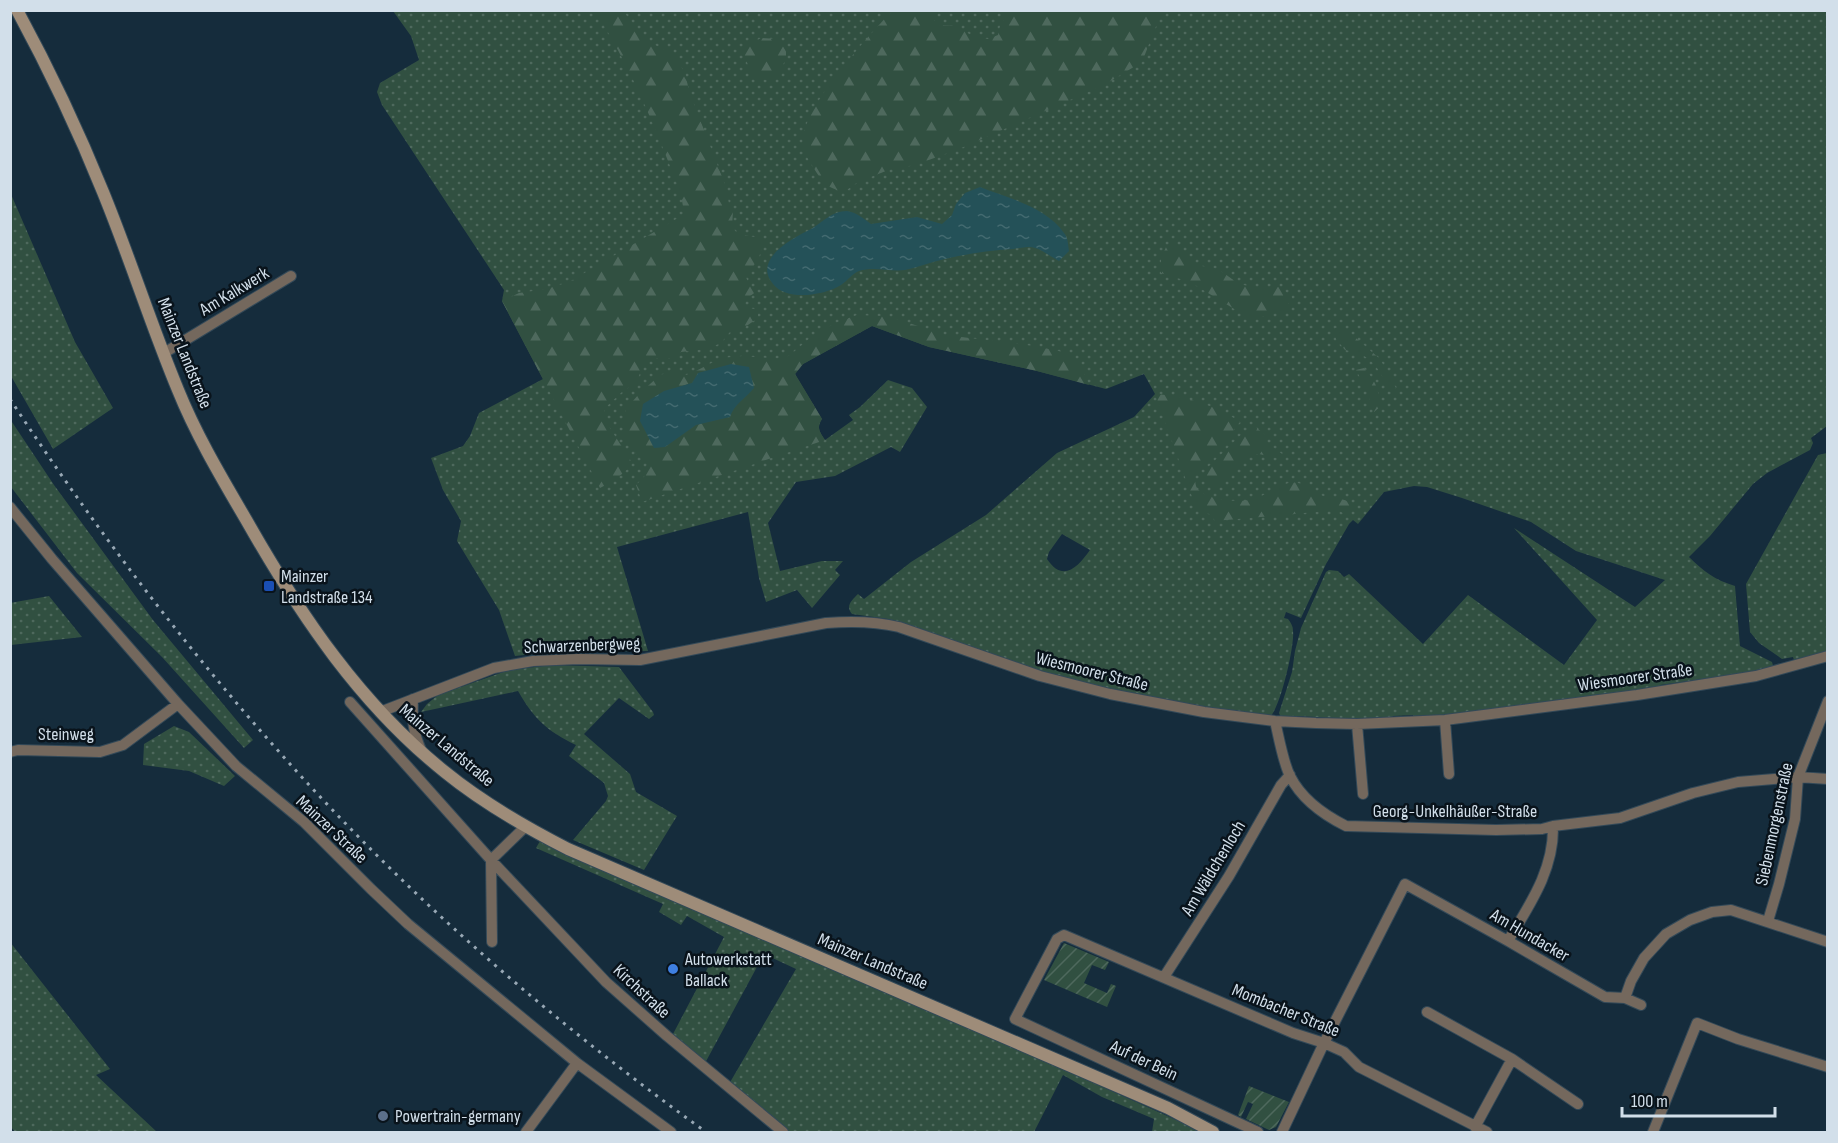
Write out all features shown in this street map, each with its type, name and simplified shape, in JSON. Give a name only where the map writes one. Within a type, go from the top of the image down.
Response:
[{"type":"main road","name":"Mainzer Landstraße","points":[[17,10],[69,114],[95,173],[178,391],[202,442],[275,569],[325,645],[380,712],[422,752],[484,800],[525,827],[568,849],[1168,1108],[1214,1132]]},
{"type":"street","name":"Am Kalkwerk","points":[[164,352],[291,276]]},
{"type":"street","name":"Mainzer Straße","points":[[10,507],[178,704],[236,766],[304,822],[408,924],[577,1063],[671,1132]]},
{"type":"street","name":"Wiesmoorer Straße","points":[[826,624],[853,621],[892,625],[1023,671],[1079,687],[1204,712],[1275,721],[1357,724],[1445,720],[1637,695],[1727,681],[1783,669],[1827,656]]},
{"type":"street","name":"Schwarzenbergweg","points":[[380,712],[494,668],[533,660],[640,660],[826,624]]},
{"type":"street","points":[[413,699],[412,719],[416,740],[422,752]]},
{"type":"street","name":"Siebenmorgenstraße","points":[[1768,921],[1795,819],[1798,777],[1827,701]]},
{"type":"street","name":"Kirchstraße","points":[[350,702],[491,860],[606,982],[783,1132]]},
{"type":"street","name":"Steinweg","points":[[10,752],[18,750],[100,752],[123,744],[178,704]]},
{"type":"street","points":[[1445,720],[1449,774]]},
{"type":"street","name":"Georg-Unkelhäußer-Straße","points":[[1275,721],[1290,775],[1301,792],[1331,819],[1346,826],[1542,830],[1553,826],[1620,818],[1693,793],[1738,782],[1798,777],[1827,779]]},
{"type":"street","points":[[1357,724],[1363,794]]},
{"type":"street","name":"Am Wäldchenloch","points":[[1164,977],[1229,876],[1281,785],[1290,775]]},
{"type":"street","points":[[1509,941],[1548,868],[1554,843],[1553,826]]},
{"type":"street","points":[[492,942],[491,860],[525,827]]},
{"type":"street","name":"Am Hundacker","points":[[1324,1043],[1405,884],[1605,997],[1625,998],[1641,1005]]},
{"type":"street","points":[[1625,998],[1631,981],[1644,958],[1666,934],[1690,920],[1712,912],[1731,910],[1827,942]]},
{"type":"street","name":"Mombacher Straße","points":[[1015,1019],[1058,939],[1064,935],[1293,1033],[1344,1052],[1359,1067],[1487,1132]]},
{"type":"street","points":[[1427,1012],[1512,1059],[1578,1104]]},
{"type":"street","name":"Auf der Bein","points":[[1015,1019],[1258,1132]]},
{"type":"street","points":[[1653,1132],[1698,1023],[1738,1039],[1827,1068]]},
{"type":"street","points":[[1282,1132],[1324,1043]]},
{"type":"street","points":[[1474,1127],[1512,1059]]},
{"type":"street","points":[[526,1132],[577,1063]]},
{"type":"green space","points":[[393,11],[1827,11],[1827,426],[1811,438],[1813,443],[1810,450],[1767,473],[1753,484],[1710,536],[1689,557],[1699,567],[1721,581],[1735,586],[1740,646],[1772,662],[1774,669],[1660,685],[1659,687],[1413,719],[1413,715],[1393,716],[1389,721],[1297,716],[1296,719],[1281,718],[1279,713],[1292,672],[1301,628],[1326,572],[1329,570],[1338,571],[1344,577],[1349,574],[1423,644],[1468,595],[1564,665],[1597,620],[1514,528],[1635,607],[1665,580],[1576,551],[1531,522],[1427,487],[1414,486],[1384,492],[1358,524],[1353,520],[1326,564],[1301,618],[1286,612],[1284,618],[1288,619],[1293,629],[1292,649],[1282,690],[1270,717],[1132,696],[1055,677],[888,619],[852,614],[849,606],[858,594],[864,599],[911,562],[986,515],[1057,453],[1134,417],[1155,394],[1144,374],[1106,389],[929,347],[872,326],[803,364],[795,374],[822,419],[819,427],[825,440],[853,420],[849,415],[888,380],[912,388],[927,407],[900,452],[891,447],[835,476],[796,482],[768,523],[780,571],[822,561],[843,561],[835,570],[840,575],[812,608],[797,590],[766,602],[759,578],[748,512],[617,547],[648,651],[552,652],[515,656],[499,610],[457,541],[461,521],[443,490],[431,458],[463,446],[470,436],[479,413],[543,379],[502,301],[504,290],[382,105],[377,92],[380,83],[419,60],[411,36]],"holes":[[[1062,534],[1090,550],[1070,570],[1059,570],[1047,559],[1049,552]]]},
{"type":"green space","points":[[595,11],[623,11],[647,41],[669,52],[685,72],[689,91],[726,187],[729,204],[733,211],[732,227],[738,234],[760,238],[761,243],[760,254],[746,277],[749,285],[757,291],[746,299],[745,304],[758,310],[758,318],[745,327],[730,332],[721,343],[707,349],[681,352],[672,358],[648,358],[637,382],[604,409],[608,425],[631,461],[630,467],[615,480],[600,488],[502,301],[519,293],[546,289],[569,282],[683,215],[683,203],[677,183],[645,106],[617,48]]},
{"type":"green space","points":[[894,11],[934,11],[932,16],[937,25],[958,26],[972,36],[988,39],[998,35],[1000,26],[1009,11],[1162,11],[1142,62],[1104,85],[959,149],[915,165],[891,169],[858,182],[844,192],[825,184],[804,151],[803,136],[819,100],[833,80],[863,42]]},
{"type":"green space","points":[[761,38],[777,39],[786,49],[786,59],[776,78],[769,80],[758,78],[754,74],[743,52],[745,47]]},
{"type":"green space","points":[[10,192],[75,342],[113,408],[53,449],[11,376]]},
{"type":"green space","points":[[1167,245],[1180,246],[1187,260],[1218,269],[1239,284],[1258,288],[1280,287],[1292,297],[1285,310],[1249,318],[1190,282],[1161,273],[1161,258]]},
{"type":"green space","points":[[857,315],[881,316],[945,335],[1059,351],[1079,361],[1089,385],[929,347],[872,326],[803,364],[795,374],[822,419],[819,427],[825,440],[642,502],[636,485],[644,477],[647,464],[637,455],[624,435],[626,409],[639,394],[660,375],[672,371],[683,376],[721,358],[742,356],[782,359],[816,333]],"holes":[[[731,364],[744,400],[733,407],[730,417],[696,425],[665,447],[680,387]]]},
{"type":"green space","points":[[1335,328],[1349,332],[1380,359],[1396,388],[1390,392],[1369,359],[1345,350],[1336,339]]},
{"type":"green space","points":[[1364,368],[1374,381],[1379,395],[1381,406],[1374,412],[1356,370]]},
{"type":"green space","points":[[1155,394],[1199,402],[1240,422],[1195,474],[1196,487],[1208,496],[1233,501],[1248,500],[1287,484],[1298,483],[1323,496],[1342,499],[1353,505],[1346,515],[1338,510],[1215,521],[1211,515],[1196,508]]},
{"type":"green space","points":[[10,419],[54,485],[153,620],[253,740],[244,748],[162,657],[77,573],[11,487]]},
{"type":"green space","points":[[1254,426],[1267,436],[1264,441],[1285,456],[1278,458],[1260,454],[1251,455],[1240,462],[1217,488],[1205,481],[1205,470],[1243,433]]},
{"type":"green space","points":[[1827,453],[1827,651],[1794,660],[1793,657],[1782,659],[1759,643],[1750,632],[1746,584],[1818,455]]},
{"type":"green space","points":[[49,596],[82,637],[11,645],[10,603]]},
{"type":"green space","points":[[552,665],[619,667],[653,712],[654,715],[649,719],[619,698],[584,734],[630,774],[636,792],[677,816],[644,870],[573,840],[606,801],[608,796],[604,783],[569,756],[576,745],[557,735],[542,723],[518,691],[421,712],[438,695],[509,670]]},
{"type":"green space","points":[[174,726],[189,732],[235,776],[224,786],[189,771],[143,765],[144,744]]},
{"type":"green space","points":[[540,841],[1203,1132],[1152,1132],[1154,1119],[1102,1097],[1063,1075],[1034,1132],[788,1132],[729,1084],[796,969],[764,954],[704,1065],[673,1034],[724,937],[687,916],[681,925],[659,912],[663,904],[536,848]]},
{"type":"green space","points":[[10,942],[110,1069],[96,1075],[157,1132],[15,1132],[11,1127]]},
{"type":"green space","points":[[1064,943],[1109,962],[1105,970],[1092,965],[1084,983],[1107,993],[1111,984],[1116,986],[1107,1007],[1044,980]]},
{"type":"green space","points":[[1249,1086],[1289,1102],[1276,1127],[1269,1130],[1246,1119],[1253,1104],[1248,1102],[1241,1117],[1238,1115]]},
{"type":"water","points":[[980,187],[1026,204],[1047,216],[1065,235],[1069,251],[1059,261],[1038,249],[1029,247],[962,255],[905,270],[865,270],[857,272],[834,289],[806,295],[796,295],[779,290],[768,275],[771,258],[777,251],[837,213],[847,211],[871,224],[917,217],[942,224],[952,215],[956,204],[965,193]]},
{"type":"water","points":[[731,364],[749,367],[754,388],[737,405],[730,417],[696,425],[665,447],[654,448],[640,421],[643,404],[664,391],[692,383],[698,373]]},
{"type":"railway","points":[[10,399],[108,541],[178,632],[252,721],[337,815],[386,865],[488,959],[595,1048],[706,1132]]},
{"type":"place","name":"Mainzer Landstraße 134","points":[[269,586]]},
{"type":"place","name":"Autowerkstatt Ballack","points":[[673,969]]},
{"type":"place","name":"Powertrain-germany","points":[[383,1116]]}]
